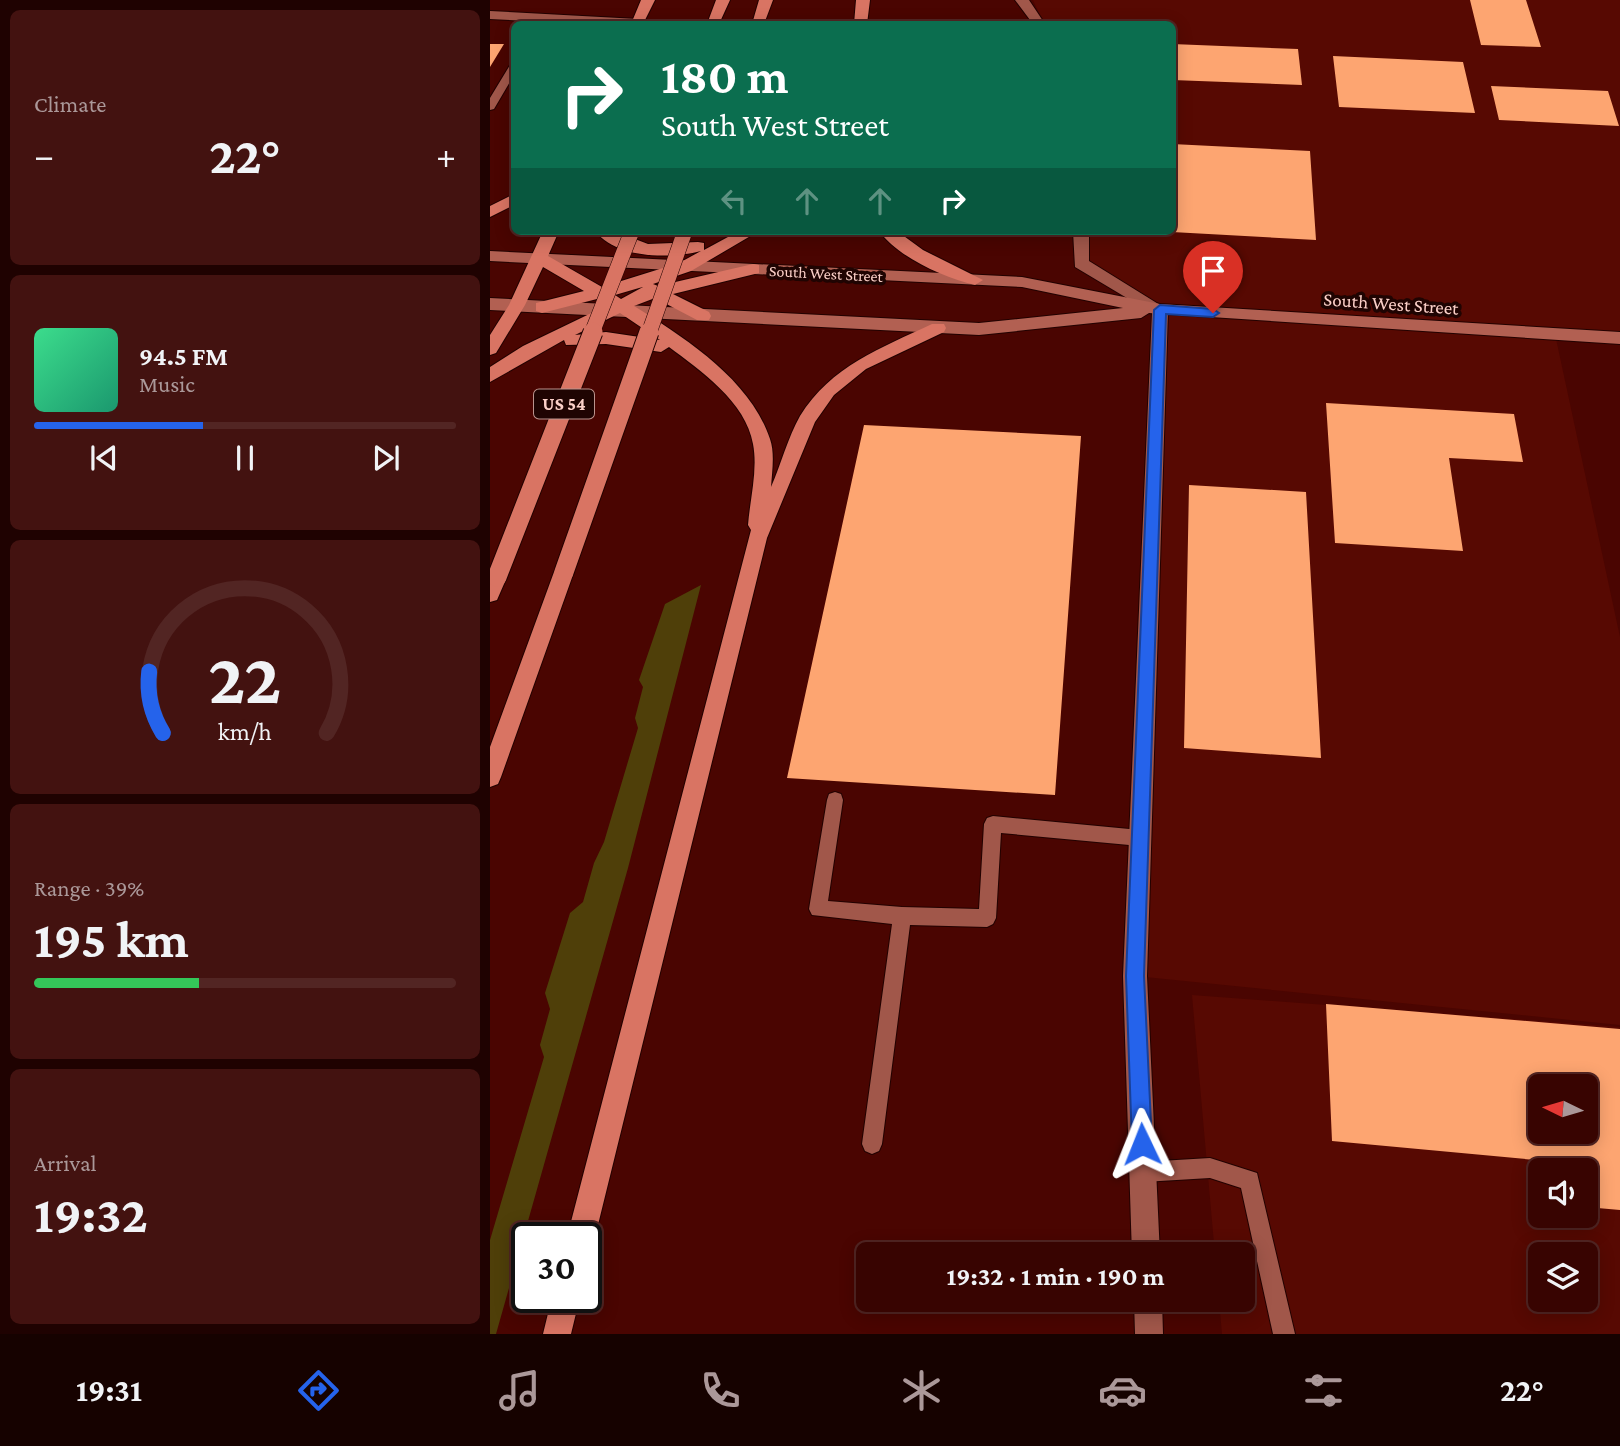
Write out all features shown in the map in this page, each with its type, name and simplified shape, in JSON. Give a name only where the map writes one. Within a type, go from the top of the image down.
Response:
[{"type":"highway","points":[[639,21],[648,0]]},
{"type":"highway","points":[[714,21],[723,0]]},
{"type":"highway","points":[[759,21],[766,0]]},
{"type":"highway","points":[[861,21],[863,0]]},
{"type":"highway","points":[[490,212],[511,201]]},
{"type":"highway","points":[[490,349],[517,305],[549,235]]},
{"type":"highway","points":[[602,235],[618,262],[639,283],[703,316]]},
{"type":"highway","points":[[607,235],[621,243],[663,250],[710,244],[738,235]]},
{"type":"highway","name":"US 54","points":[[494,586],[630,235]]},
{"type":"highway","name":"US 54","points":[[490,776],[684,235]]},
{"type":"highway","points":[[542,307],[639,283],[685,267],[743,235]]},
{"type":"highway","points":[[891,235],[904,247],[928,262],[975,280]]},
{"type":"highway","points":[[539,258],[600,292],[618,309],[718,375],[733,391],[754,420],[763,442],[757,538]]},
{"type":"highway","points":[[490,376],[530,350],[655,292],[753,269]]},
{"type":"highway","points":[[585,1222],[757,538],[795,454],[807,420],[828,390],[860,365],[938,327]]},
{"type":"highway","points":[[530,350],[565,342],[606,338],[681,349]]},
{"type":"highway","points":[[556,1334],[562,1313]]},
{"type":"main road","name":"South West Street","points":[[490,256],[1022,282],[1160,310],[1620,338]]},
{"type":"main road","name":"South West Street","points":[[490,304],[979,330],[1160,310]]},
{"type":"street","points":[[1023,0],[1036,21]]},
{"type":"street","points":[[490,15],[542,21]]},
{"type":"street","points":[[1081,235],[1082,263],[1160,310],[1135,976],[1146,1242]]},
{"type":"street","points":[[1148,1312],[1149,1334]]},
{"type":"lane","points":[[490,107],[511,72]]},
{"type":"lane","points":[[835,800],[818,909],[902,916],[986,918],[993,824],[1140,838]]},
{"type":"lane","points":[[872,1144],[902,916]]},
{"type":"lane","points":[[1143,1172],[1210,1168],[1250,1180],[1284,1334]]},
{"type":"shaded area","points":[[1033,0],[1620,0],[1620,338],[1555,334],[1620,637],[1620,1025],[1135,976],[1160,310],[1090,270],[1086,235],[1176,235],[1176,21],[1043,21]]},
{"type":"shaded area","points":[[701,585],[628,868],[528,1222],[511,1222],[511,1281],[496,1334],[490,1334],[490,1240],[544,1057],[540,1045],[550,1009],[545,993],[570,913],[583,902],[594,863],[604,842],[638,728],[635,718],[643,687],[639,680],[665,604]]},
{"type":"shaded area","points":[[1192,995],[1620,1027],[1620,1334],[1222,1334],[1220,1312],[1255,1312],[1255,1242],[1214,1242]]},
{"type":"building","points":[[1470,0],[1526,0],[1541,47],[1481,45]]},
{"type":"building","points":[[490,44],[504,44],[490,67]]},
{"type":"building","points":[[1176,44],[1298,49],[1302,85],[1176,80]]},
{"type":"building","points":[[1333,56],[1463,62],[1475,113],[1339,107]]},
{"type":"building","points":[[1491,86],[1608,91],[1619,126],[1499,120]]},
{"type":"building","points":[[1176,144],[1310,151],[1316,240],[1176,232]]},
{"type":"building","points":[[1326,403],[1514,414],[1523,462],[1449,458],[1463,551],[1335,543]]},
{"type":"building","points":[[864,425],[1081,436],[1055,795],[787,778]]},
{"type":"building","points":[[1189,485],[1306,492],[1321,758],[1184,748]]},
{"type":"building","points":[[1326,1004],[1620,1029],[1620,1210],[1598,1208],[1598,1158],[1528,1159],[1332,1141]]},
{"type":"route","points":[[1142,1144],[1135,976],[1160,310],[1213,313]]}]
